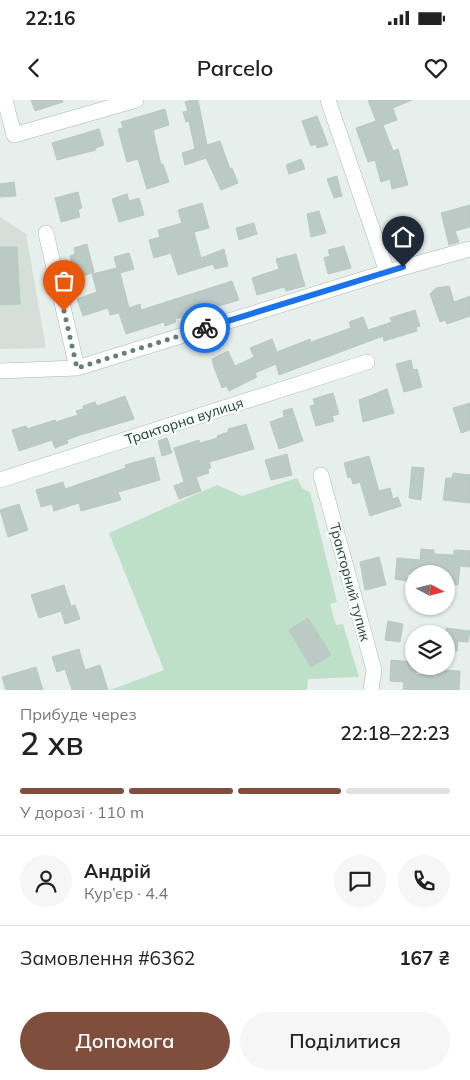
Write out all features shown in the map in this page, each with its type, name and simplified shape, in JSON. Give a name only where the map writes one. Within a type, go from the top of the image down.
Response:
[{"type":"street","points":[[5,100],[14,136],[136,100]]},
{"type":"street","points":[[328,100],[386,272]]},
{"type":"street","points":[[46,233],[77,368]]},
{"type":"street","points":[[0,371],[77,368],[386,272],[470,248]]},
{"type":"street","name":"Тракторна вулиця","points":[[0,480],[367,362]]},
{"type":"street","name":"Тракторний тупик","points":[[320,475],[374,670],[371,690]]},
{"type":"shaded area","points":[[0,217],[26,234],[46,348],[0,349]]},
{"type":"green space","points":[[297,478],[303,489],[310,492],[337,602],[330,604],[336,625],[343,624],[359,677],[308,679],[307,690],[110,690],[164,670],[109,533],[217,485],[242,496]]},
{"type":"building","points":[[31,100],[62,100],[63,102],[35,111]]},
{"type":"building","points":[[198,100],[207,145],[220,141],[230,169],[232,168],[238,183],[221,190],[206,158],[185,165],[182,153],[195,149],[189,121],[186,122],[183,112],[188,111],[185,102]]},
{"type":"building","points":[[368,100],[412,100],[393,108],[397,120],[383,125],[393,151],[398,149],[408,185],[392,189],[390,179],[381,182],[375,160],[368,162],[356,128],[376,121]]},
{"type":"building","points":[[165,109],[169,125],[153,130],[161,165],[163,164],[169,182],[147,189],[138,159],[127,162],[118,129],[123,128],[121,122]]},
{"type":"building","points":[[317,116],[328,145],[317,148],[316,144],[311,146],[302,121]]},
{"type":"building","points":[[99,129],[104,145],[95,148],[96,150],[57,160],[52,143]]},
{"type":"building","points":[[301,159],[305,169],[289,174],[286,165]]},
{"type":"building","points":[[337,176],[342,196],[334,198],[327,179]]},
{"type":"building","points":[[14,182],[16,196],[0,197],[0,184]]},
{"type":"building","points":[[78,192],[82,208],[78,210],[80,217],[61,222],[55,198]]},
{"type":"building","points":[[127,194],[129,201],[139,198],[144,215],[119,222],[112,199]]},
{"type":"building","points":[[202,203],[209,228],[194,232],[201,258],[224,249],[228,266],[215,269],[213,264],[178,275],[171,253],[154,258],[149,240],[160,237],[158,230],[182,223],[178,210]]},
{"type":"building","points":[[470,205],[470,227],[455,231],[459,242],[449,245],[441,213]]},
{"type":"building","points":[[319,211],[326,233],[311,237],[307,214]]},
{"type":"building","points":[[254,223],[257,234],[239,240],[236,228]]},
{"type":"building","points":[[417,223],[423,240],[398,249],[392,232]]},
{"type":"building","points":[[87,244],[94,272],[83,276],[82,273],[75,274],[70,256],[75,254],[74,248]]},
{"type":"building","points":[[344,246],[351,268],[328,274],[324,258],[330,256],[328,250]]},
{"type":"building","points":[[0,247],[17,247],[20,304],[0,305]]},
{"type":"building","points":[[129,253],[134,269],[120,273],[129,308],[140,304],[141,310],[232,281],[239,300],[175,319],[176,322],[165,326],[164,322],[126,334],[119,313],[110,315],[108,308],[83,316],[77,299],[97,292],[92,274],[117,268],[114,257]]},
{"type":"building","points":[[296,254],[305,286],[286,291],[284,287],[257,295],[252,278],[279,269],[276,259]]},
{"type":"building","points":[[449,286],[454,302],[470,296],[470,316],[447,324],[445,320],[440,322],[430,294],[436,288]]},
{"type":"building","points":[[415,310],[420,326],[416,327],[417,331],[384,341],[383,336],[279,375],[276,364],[255,373],[257,377],[229,391],[227,386],[222,388],[214,367],[212,359],[228,351],[235,366],[254,357],[250,348],[272,339],[277,352],[310,339],[311,342],[351,328],[349,322],[363,317],[368,330],[392,322],[390,318]]},
{"type":"building","points":[[411,360],[413,370],[417,369],[422,387],[404,392],[396,364]]},
{"type":"building","points":[[387,389],[394,413],[363,422],[359,400]]},
{"type":"building","points":[[333,393],[339,414],[332,416],[334,421],[316,426],[310,406],[315,405],[313,399]]},
{"type":"building","points":[[125,396],[134,419],[74,437],[67,440],[68,443],[55,448],[52,440],[19,451],[12,430],[26,426],[27,429],[55,420],[56,422],[78,415],[76,411],[83,409],[83,406],[95,402],[97,406]]},
{"type":"building","points":[[470,403],[470,430],[461,433],[453,408]]},
{"type":"building","points":[[292,408],[303,441],[279,449],[270,422],[284,417],[283,411]]},
{"type":"building","points":[[246,424],[254,449],[209,462],[211,468],[208,469],[209,473],[196,477],[201,491],[179,499],[174,486],[184,482],[174,448],[199,440],[200,443],[218,438],[217,436],[228,432],[228,429]]},
{"type":"building","points":[[167,438],[172,453],[162,456],[158,441]]},
{"type":"building","points":[[287,454],[292,475],[271,480],[265,460]]},
{"type":"building","points":[[369,456],[379,491],[390,488],[393,499],[398,497],[401,506],[370,516],[360,482],[353,484],[351,477],[348,478],[344,463]]},
{"type":"building","points":[[154,457],[160,480],[118,492],[121,500],[81,511],[79,503],[54,511],[52,504],[41,507],[36,490],[63,482],[65,489],[126,468],[125,465]]},
{"type":"building","points":[[412,467],[424,468],[421,500],[409,498]]},
{"type":"building","points":[[453,473],[470,475],[470,503],[443,500],[446,478],[452,478]]},
{"type":"building","points":[[19,504],[28,530],[8,537],[0,510]]},
{"type":"building","points":[[421,549],[434,550],[434,554],[454,555],[454,550],[470,551],[470,567],[460,566],[458,585],[455,585],[455,565],[405,565],[405,581],[395,579],[397,558],[420,560]]},
{"type":"building","points":[[379,557],[386,585],[365,590],[360,562]]},
{"type":"building","points":[[64,585],[71,606],[75,605],[80,619],[65,624],[61,611],[39,618],[31,595]]},
{"type":"building","points":[[308,618],[331,655],[311,667],[289,630]]},
{"type":"building","points":[[388,621],[403,624],[400,642],[385,640]]},
{"type":"building","points":[[455,629],[470,631],[468,642],[458,641],[457,651],[455,651]]},
{"type":"building","points":[[79,649],[85,670],[100,665],[108,690],[72,690],[65,669],[57,672],[52,657]]},
{"type":"building","points":[[391,660],[405,661],[405,675],[455,675],[455,671],[460,671],[459,690],[403,690],[404,682],[390,681]]},
{"type":"building","points":[[36,667],[43,690],[6,690],[2,677]]},
{"type":"way so far","points":[[64,311],[77,368],[205,328]]},
{"type":"route","points":[[205,328],[403,267]]}]
